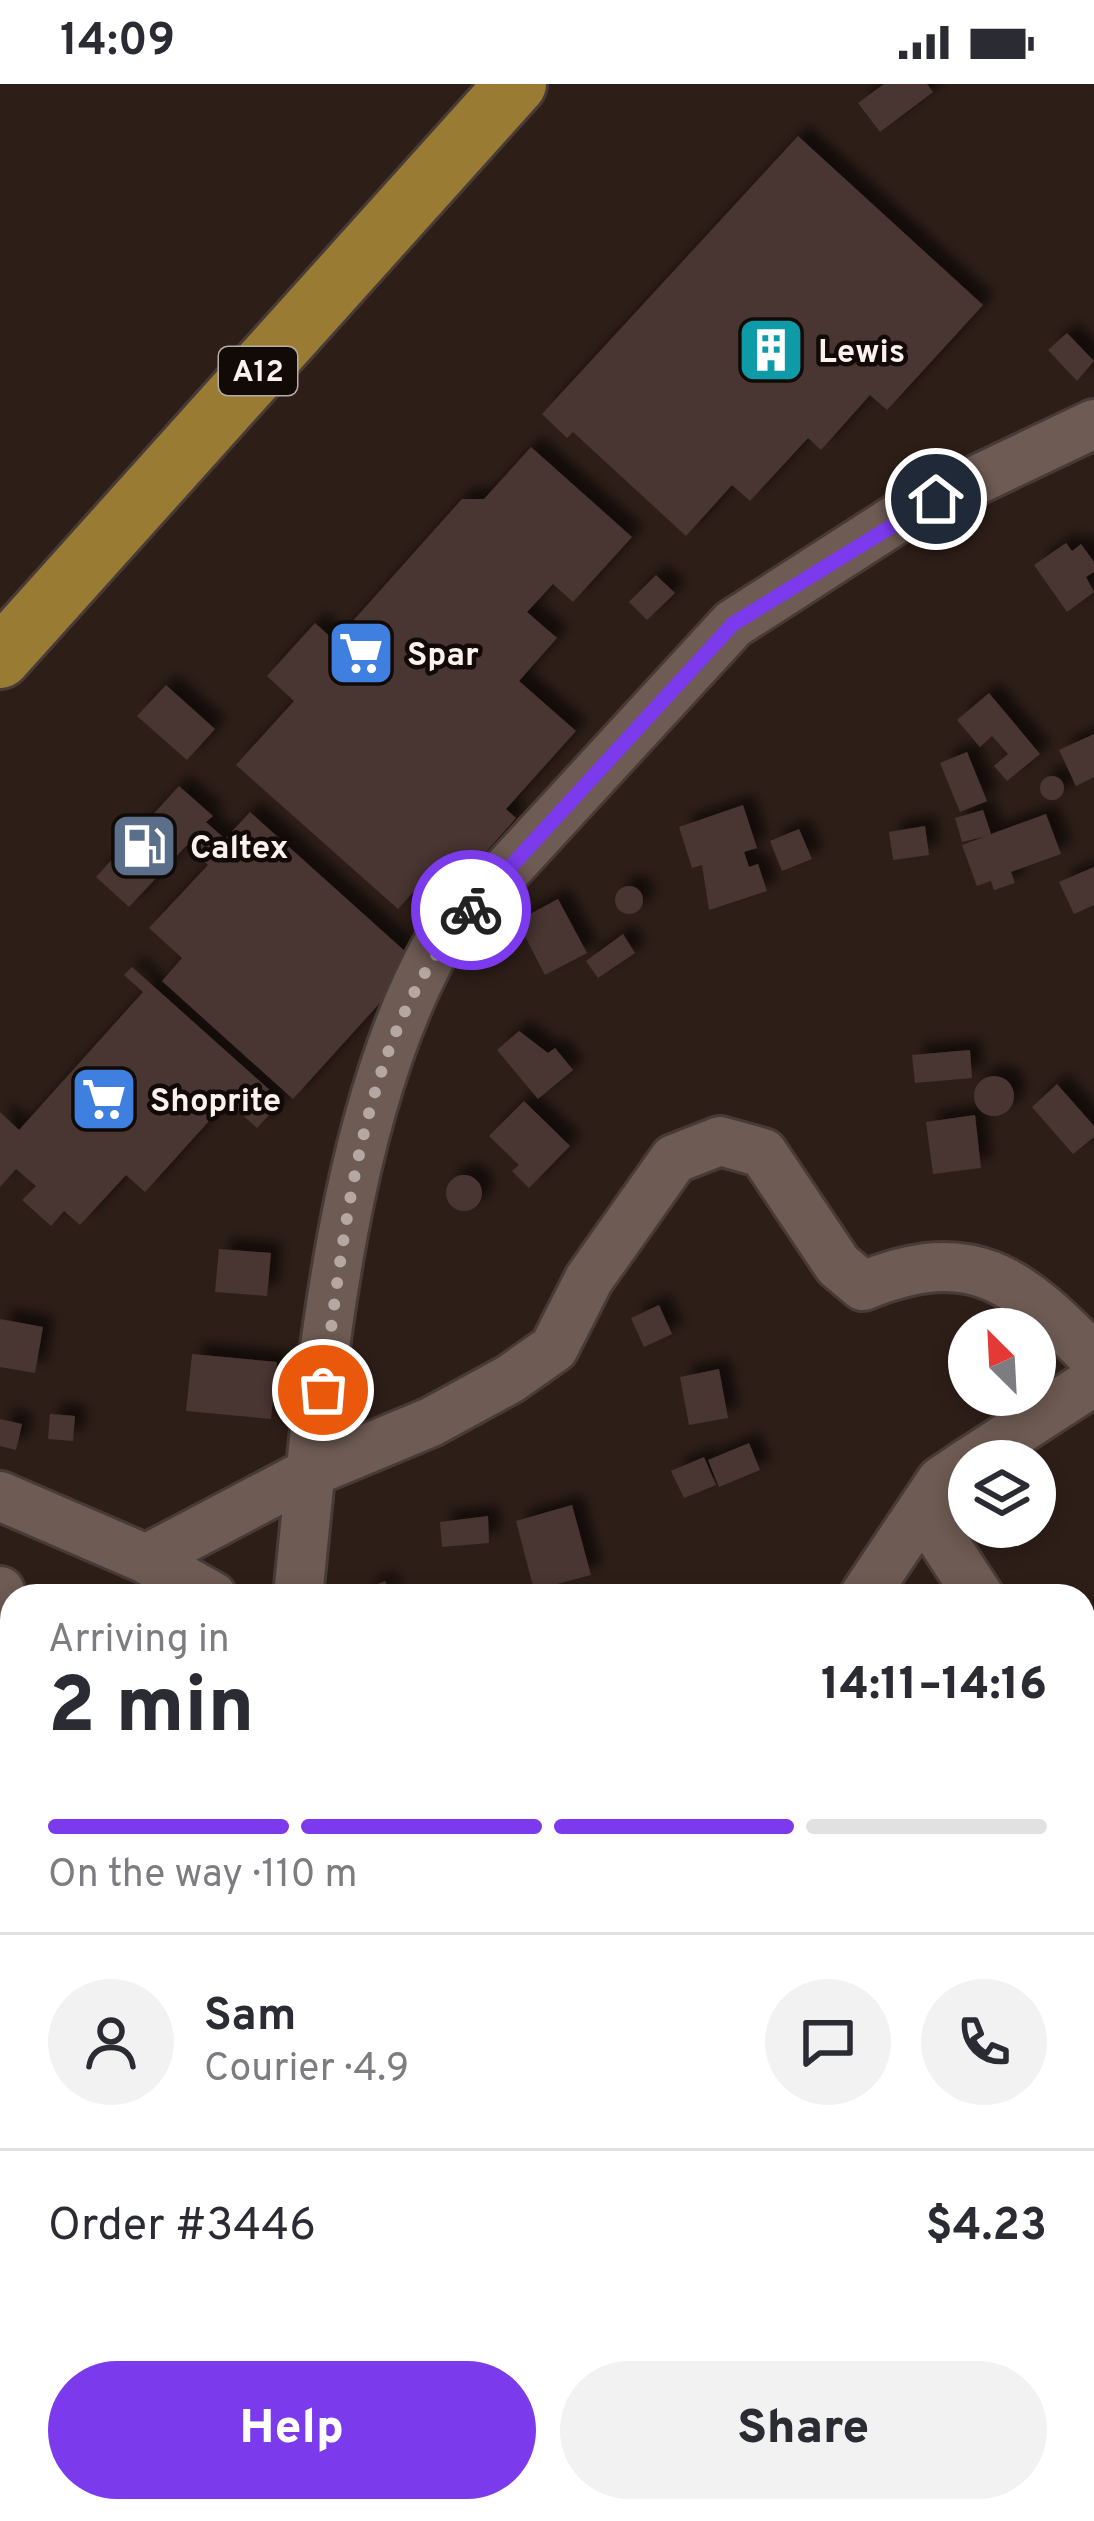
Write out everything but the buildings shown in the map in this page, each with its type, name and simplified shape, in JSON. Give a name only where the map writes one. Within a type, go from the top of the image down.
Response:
[{"type":"main road","name":"A12","points":[[0,658],[516,84]]},
{"type":"street","points":[[299,1584],[352,1184],[403,1006],[436,947],[733,624],[902,515],[1094,424]]},
{"type":"street","points":[[146,1559],[311,1472],[431,1422],[554,1348],[589,1279],[674,1160],[721,1141],[763,1153],[838,1265],[863,1286],[909,1267],[975,1266],[1045,1307],[1094,1358]]},
{"type":"street","points":[[1004,1440],[1094,1381]]},
{"type":"street","points":[[872,1584],[948,1476]]},
{"type":"street","points":[[0,1496],[146,1559],[191,1584]]},
{"type":"street","points":[[922,1509],[971,1584]]},
{"type":"way so far","points":[[323,1390],[352,1184],[403,1006],[436,947],[471,910]]},
{"type":"place","name":"Lewis","points":[[771,350]]},
{"type":"place","name":"Spar","points":[[361,653]]},
{"type":"place","name":"Caltex","points":[[144,846]]},
{"type":"place","name":"Shoprite","points":[[104,1099]]},
{"type":"route","points":[[471,910],[733,624],[902,515],[936,499]]}]
